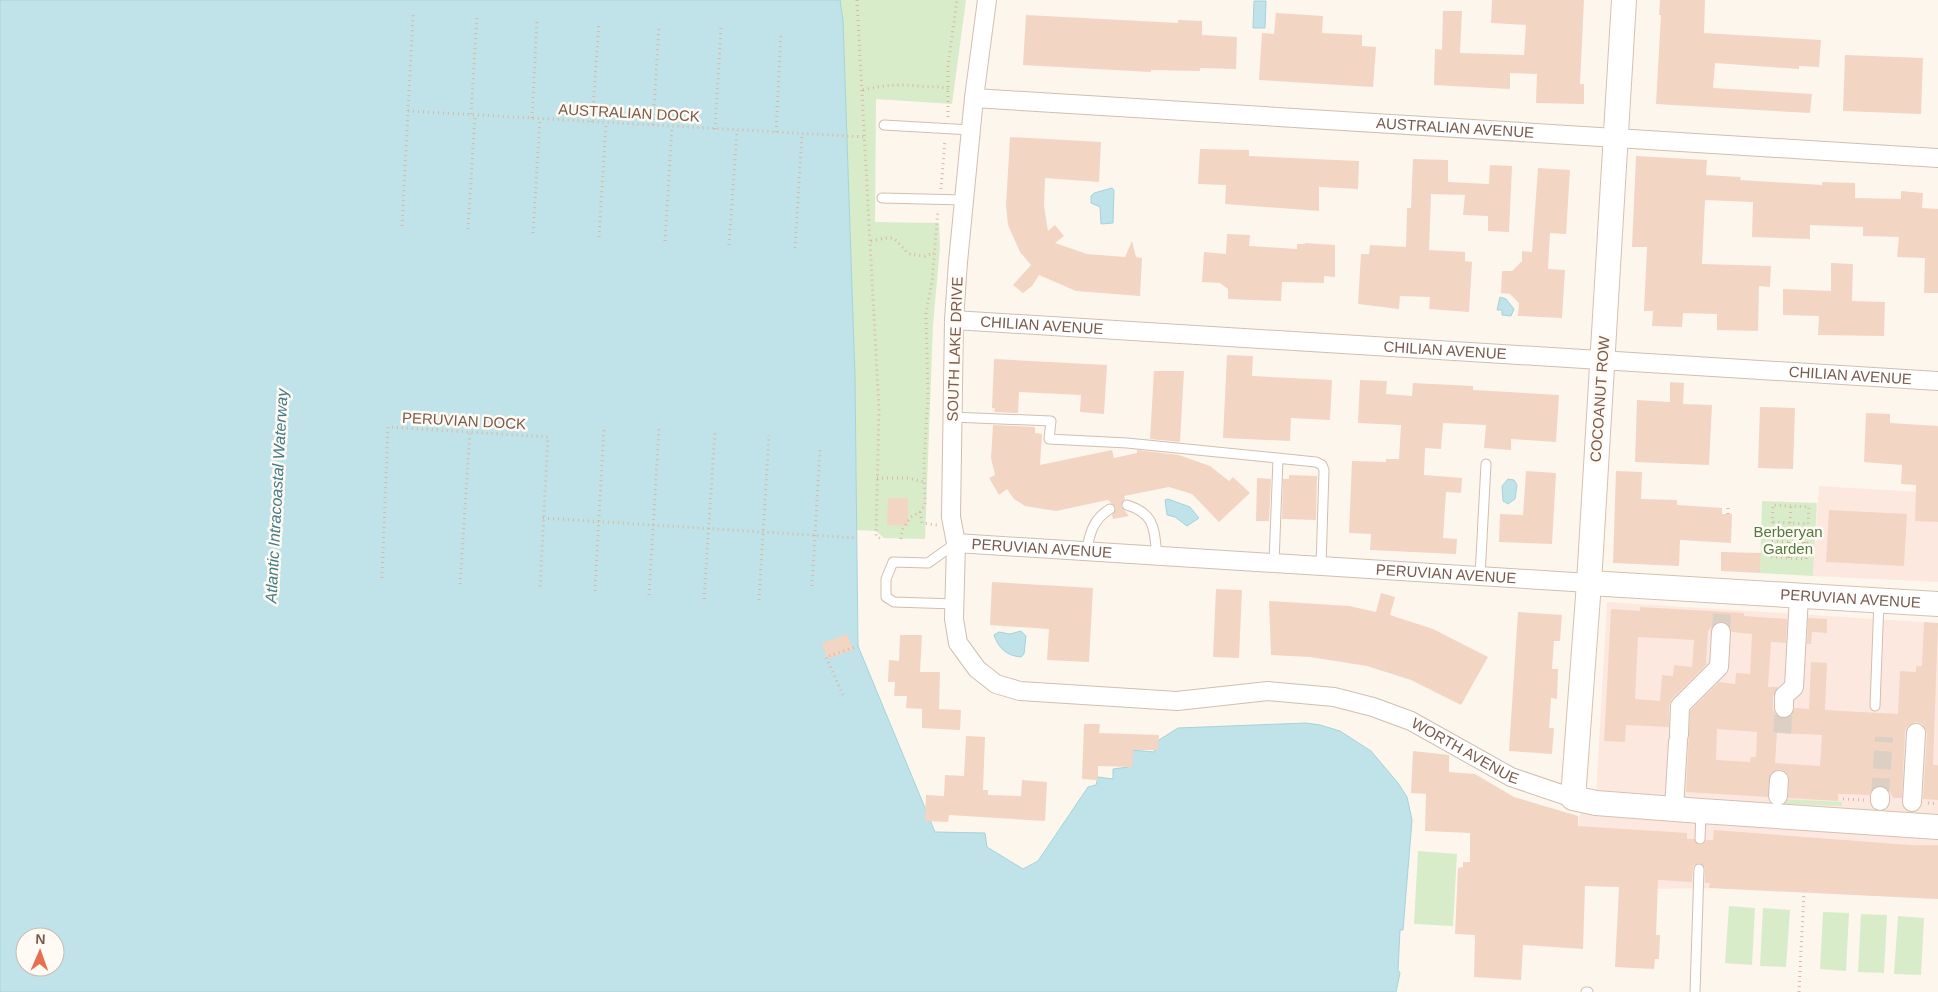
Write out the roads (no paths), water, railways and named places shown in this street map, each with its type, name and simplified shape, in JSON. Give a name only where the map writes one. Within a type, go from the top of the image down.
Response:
[{"type":"street","name":"SOUTH LAKE DRIVE","points":[[987,0],[970,130],[954,320],[952,417],[954,620],[958,643],[977,669],[996,684]]},
{"type":"street","name":"COCOANUT ROW","points":[[1573,798],[1589,583],[1624,0]]},
{"type":"street","name":"AUSTRALIAN AVENUE","points":[[974,98],[1938,158]]},
{"type":"street","name":"CHILIAN AVENUE","points":[[954,320],[1938,381]]},
{"type":"street","name":"PERUVIAN AVENUE","points":[[954,535],[1086,552],[1938,604]]},
{"type":"street","points":[[1784,708],[1784,696],[1794,686],[1799,596]]},
{"type":"street","points":[[1674,809],[1680,706],[1719,667],[1721,632]]},
{"type":"street","name":"WORTH AVENUE","points":[[996,684],[1036,692],[1177,701],[1268,691],[1334,697],[1373,707],[1411,722],[1511,777],[1573,798],[1596,803],[1938,827]]},
{"type":"street","points":[[1912,802],[1916,733]]},
{"type":"lane","points":[[884,125],[970,130]]},
{"type":"lane","points":[[882,198],[964,200]]},
{"type":"lane","points":[[952,417],[1050,421],[1049,439],[1127,443],[1316,462],[1322,465],[1324,470],[1321,566]]},
{"type":"lane","points":[[1274,563],[1278,459]]},
{"type":"lane","points":[[1480,576],[1486,464]]},
{"type":"lane","points":[[1127,505],[1147,515],[1154,528],[1157,556]]},
{"type":"lane","points":[[1086,552],[1093,526],[1104,512],[1110,509]]},
{"type":"lane","points":[[954,535],[928,563],[893,562],[886,579],[886,597],[894,602],[955,604]]},
{"type":"lane","points":[[1875,706],[1879,601]]},
{"type":"lane","points":[[1700,839],[1701,811]]},
{"type":"lane","points":[[1695,992],[1699,869]]},
{"type":"water","name":"Atlantic Intracoastal Waterway","points":[[0,0],[840,0],[843,20],[855,377],[858,646],[935,832],[985,833],[987,847],[1023,869],[1038,861],[1088,787],[1096,785],[1098,777],[1113,779],[1113,769],[1128,767],[1131,750],[1154,752],[1159,740],[1178,728],[1306,723],[1340,731],[1371,751],[1398,783],[1407,797],[1412,820],[1403,930],[1400,930],[1398,970],[1400,973],[1396,992],[0,992]]},
{"type":"water","points":[[1254,1],[1266,1],[1265,28],[1253,28]]},
{"type":"water","points":[[1112,188],[1114,190],[1113,223],[1101,224],[1100,207],[1091,203],[1091,196],[1094,193]]},
{"type":"water","points":[[1500,297],[1506,299],[1514,309],[1511,316],[1502,315],[1502,310],[1497,310]]},
{"type":"water","points":[[1508,479],[1514,480],[1517,485],[1515,499],[1508,504],[1503,501],[1502,486]]},
{"type":"water","points":[[1168,499],[1190,507],[1199,518],[1187,526],[1175,517],[1167,515],[1165,500]]},
{"type":"water","points":[[1021,631],[1026,636],[1024,654],[1021,657],[1011,655],[1004,650],[998,644],[994,635],[999,632],[1010,634]]},
{"type":"tunnel","points":[[1721,632],[1722,611]]},
{"type":"tunnel","points":[[1782,733],[1784,708]]},
{"type":"tunnel","points":[[1880,796],[1884,737]]},
{"type":"park label","name":"Berberyan Garden","points":[[1788,540]]}]
